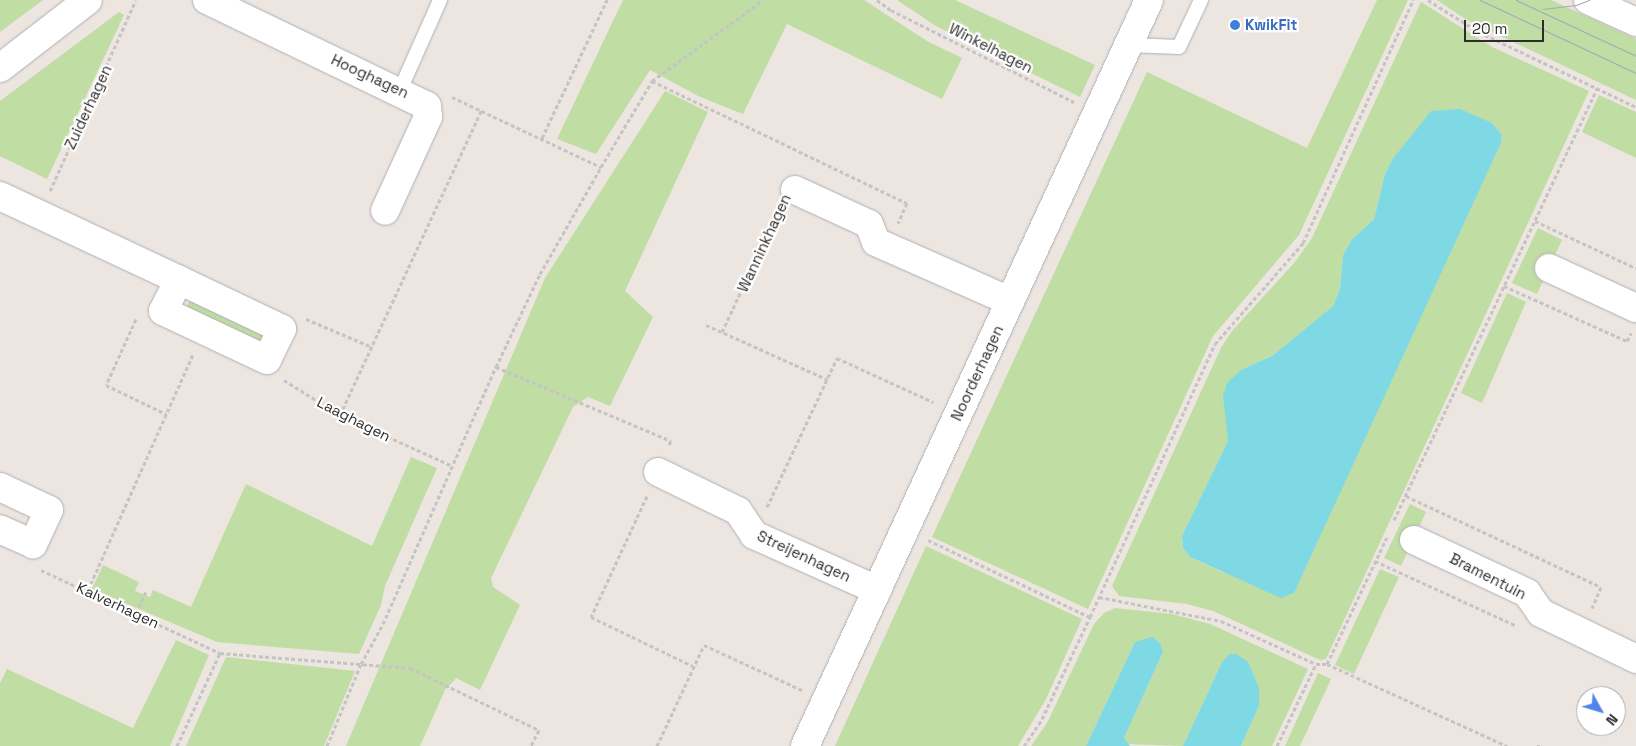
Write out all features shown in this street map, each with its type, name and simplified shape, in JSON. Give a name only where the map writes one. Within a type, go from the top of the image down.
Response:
[{"type":"street","points":[[0,68],[88,0]]},
{"type":"street","name":"Hooghagen","points":[[207,0],[412,96],[428,110],[428,117],[385,211]]},
{"type":"street","name":"Noorderhagen","points":[[805,746],[1150,0]]},
{"type":"street","points":[[1588,0],[1636,22]]},
{"type":"street","points":[[0,196],[179,280],[282,329],[267,360],[163,311],[179,280]]},
{"type":"street","name":"Wanninkhagen","points":[[788,198],[869,224],[876,242],[1010,301]]},
{"type":"street","points":[[1549,268],[1634,318]]},
{"type":"street","name":"Streijenhagen","points":[[658,472],[738,511],[754,535],[877,590]]},
{"type":"street","points":[[0,487],[50,510],[32,544],[0,529]]},
{"type":"street","name":"Bramentuin","points":[[1414,540],[1527,593],[1542,613],[1636,659]]},
{"type":"lane","points":[[412,96],[440,0]]},
{"type":"lane","points":[[1128,45],[1179,47],[1200,0]]},
{"type":"path","name":"Zuiderhagen","points":[[39,214],[136,0]]},
{"type":"path","points":[[542,138],[607,0]]},
{"type":"path","points":[[327,746],[361,664],[383,624],[450,465],[540,274],[601,167],[652,81],[763,0]]},
{"type":"path","name":"Winkelhagen","points":[[877,0],[891,10],[1097,113]]},
{"type":"path","points":[[1024,746],[1042,720],[1215,344],[1303,243],[1413,0]]},
{"type":"path","points":[[1428,0],[1479,32],[1636,106]]},
{"type":"path","points":[[652,81],[907,203],[887,247]]},
{"type":"path","points":[[1327,664],[1597,88]]},
{"type":"path","points":[[412,96],[437,91],[482,109],[601,167]]},
{"type":"path","points":[[340,415],[482,109]]},
{"type":"path","points":[[801,163],[805,155]]},
{"type":"path","name":"Wanninkhagen","points":[[722,332],[788,198]]},
{"type":"path","points":[[1535,221],[1636,268]]},
{"type":"path","points":[[1504,286],[1627,342],[1634,318]]},
{"type":"path","points":[[282,329],[291,312],[372,347]]},
{"type":"path","points":[[138,315],[106,385],[166,414]]},
{"type":"path","points":[[706,325],[827,379]]},
{"type":"path","points":[[88,590],[166,414],[206,331]]},
{"type":"path","points":[[754,535],[836,358],[958,414]]},
{"type":"path","name":"Laaghagen","points":[[267,360],[275,374],[340,415],[450,465]]},
{"type":"path","points":[[496,367],[671,441],[591,617],[693,666]]},
{"type":"path","points":[[1406,496],[1601,587],[1581,631]]},
{"type":"path","points":[[905,529],[1090,617]]},
{"type":"path","name":"Kalverhagen","points":[[32,544],[38,569],[88,590],[220,653]]},
{"type":"path","points":[[1375,561],[1533,632],[1542,613]]},
{"type":"path","points":[[136,613],[146,592]]},
{"type":"path","points":[[1099,597],[1221,621],[1316,664],[1327,664],[1507,746]]},
{"type":"path","points":[[657,746],[704,645],[826,700]]},
{"type":"path","points":[[177,746],[220,653],[410,668],[539,730],[531,746]]},
{"type":"path","points":[[1278,746],[1316,664]]},
{"type":"green space","points":[[0,0],[43,0],[0,32]]},
{"type":"green space","points":[[623,0],[864,0],[927,41],[962,58],[942,99],[787,24],[743,114],[700,97],[650,70],[596,154],[557,139]]},
{"type":"green space","points":[[897,0],[955,0],[1095,65],[1080,97],[936,26]]},
{"type":"green space","points":[[1377,0],[1408,0],[1299,235],[1213,336],[1088,609],[932,537],[1147,72],[1307,148]]},
{"type":"green space","points":[[1437,0],[1551,0],[1636,39],[1636,100],[1467,20]]},
{"type":"green space","points":[[1421,2],[1492,47],[1589,91],[1326,659],[1320,660],[1213,611],[1187,604],[1119,596],[1112,586],[1221,348],[1232,331],[1295,262],[1312,238]],"holes":[[[1478,119],[1492,123],[1502,135],[1501,143],[1366,434],[1224,573],[1190,557],[1183,548],[1182,536],[1228,441],[1241,370],[1272,356],[1333,306],[1340,289],[1343,255],[1352,239],[1374,219],[1385,174],[1392,160]]]},
{"type":"green space","points":[[119,12],[124,15],[47,179],[0,156],[0,101]]},
{"type":"green space","points":[[665,91],[708,112],[625,291],[653,317],[610,406],[588,397],[573,407],[491,578],[493,587],[520,605],[480,690],[456,678],[445,690],[420,746],[346,746],[545,278]]},
{"type":"green space","points":[[1599,95],[1636,112],[1636,158],[1582,132]]},
{"type":"green space","points":[[1538,228],[1562,240],[1537,294],[1512,283]]},
{"type":"green space","points":[[1507,293],[1526,302],[1482,403],[1461,393]]},
{"type":"green space","points":[[191,297],[265,332],[259,343],[186,309]]},
{"type":"green space","points":[[411,457],[437,468],[385,586],[381,605],[359,654],[217,642],[92,589],[103,565],[139,582],[135,591],[150,597],[153,590],[191,607],[246,484],[372,546]]},
{"type":"green space","points":[[1410,504],[1426,512],[1401,566],[1384,558]]},
{"type":"green space","points":[[926,546],[1082,619],[1046,699],[1018,746],[835,746]]},
{"type":"green space","points":[[1380,569],[1399,577],[1354,674],[1335,665]]},
{"type":"green space","points":[[1115,608],[1172,614],[1210,624],[1308,669],[1272,746],[1241,746],[1259,706],[1222,662],[1183,746],[1126,744],[1124,738],[1163,652],[1135,642],[1086,746],[1031,746],[1047,723],[1094,624],[1104,613]]},
{"type":"green space","points":[[176,640],[209,655],[170,746],[0,746],[0,683],[7,669],[133,728]]},
{"type":"green space","points":[[226,657],[355,671],[324,746],[186,746]]},
{"type":"green space","points":[[1318,673],[1331,679],[1300,746],[1285,746]]},
{"type":"water","points":[[1460,109],[1492,123],[1502,135],[1501,143],[1294,593],[1281,598],[1190,557],[1183,548],[1182,536],[1228,441],[1223,396],[1227,383],[1241,370],[1272,356],[1333,306],[1340,289],[1343,255],[1352,239],[1374,219],[1385,174],[1392,160],[1431,111]]},
{"type":"water","points":[[1152,637],[1160,643],[1163,652],[1124,738],[1130,746],[1086,746],[1135,642]]},
{"type":"water","points":[[1230,654],[1236,654],[1248,662],[1259,688],[1259,706],[1241,746],[1183,746],[1222,662]]},
{"type":"tram line","points":[[1480,0],[1636,73]]},
{"type":"tram line","points":[[1516,0],[1636,56]]},
{"type":"tram line","points":[[1543,9],[1576,5],[1589,0]]},
{"type":"place","name":"KwikFit","points":[[1235,25]]}]
